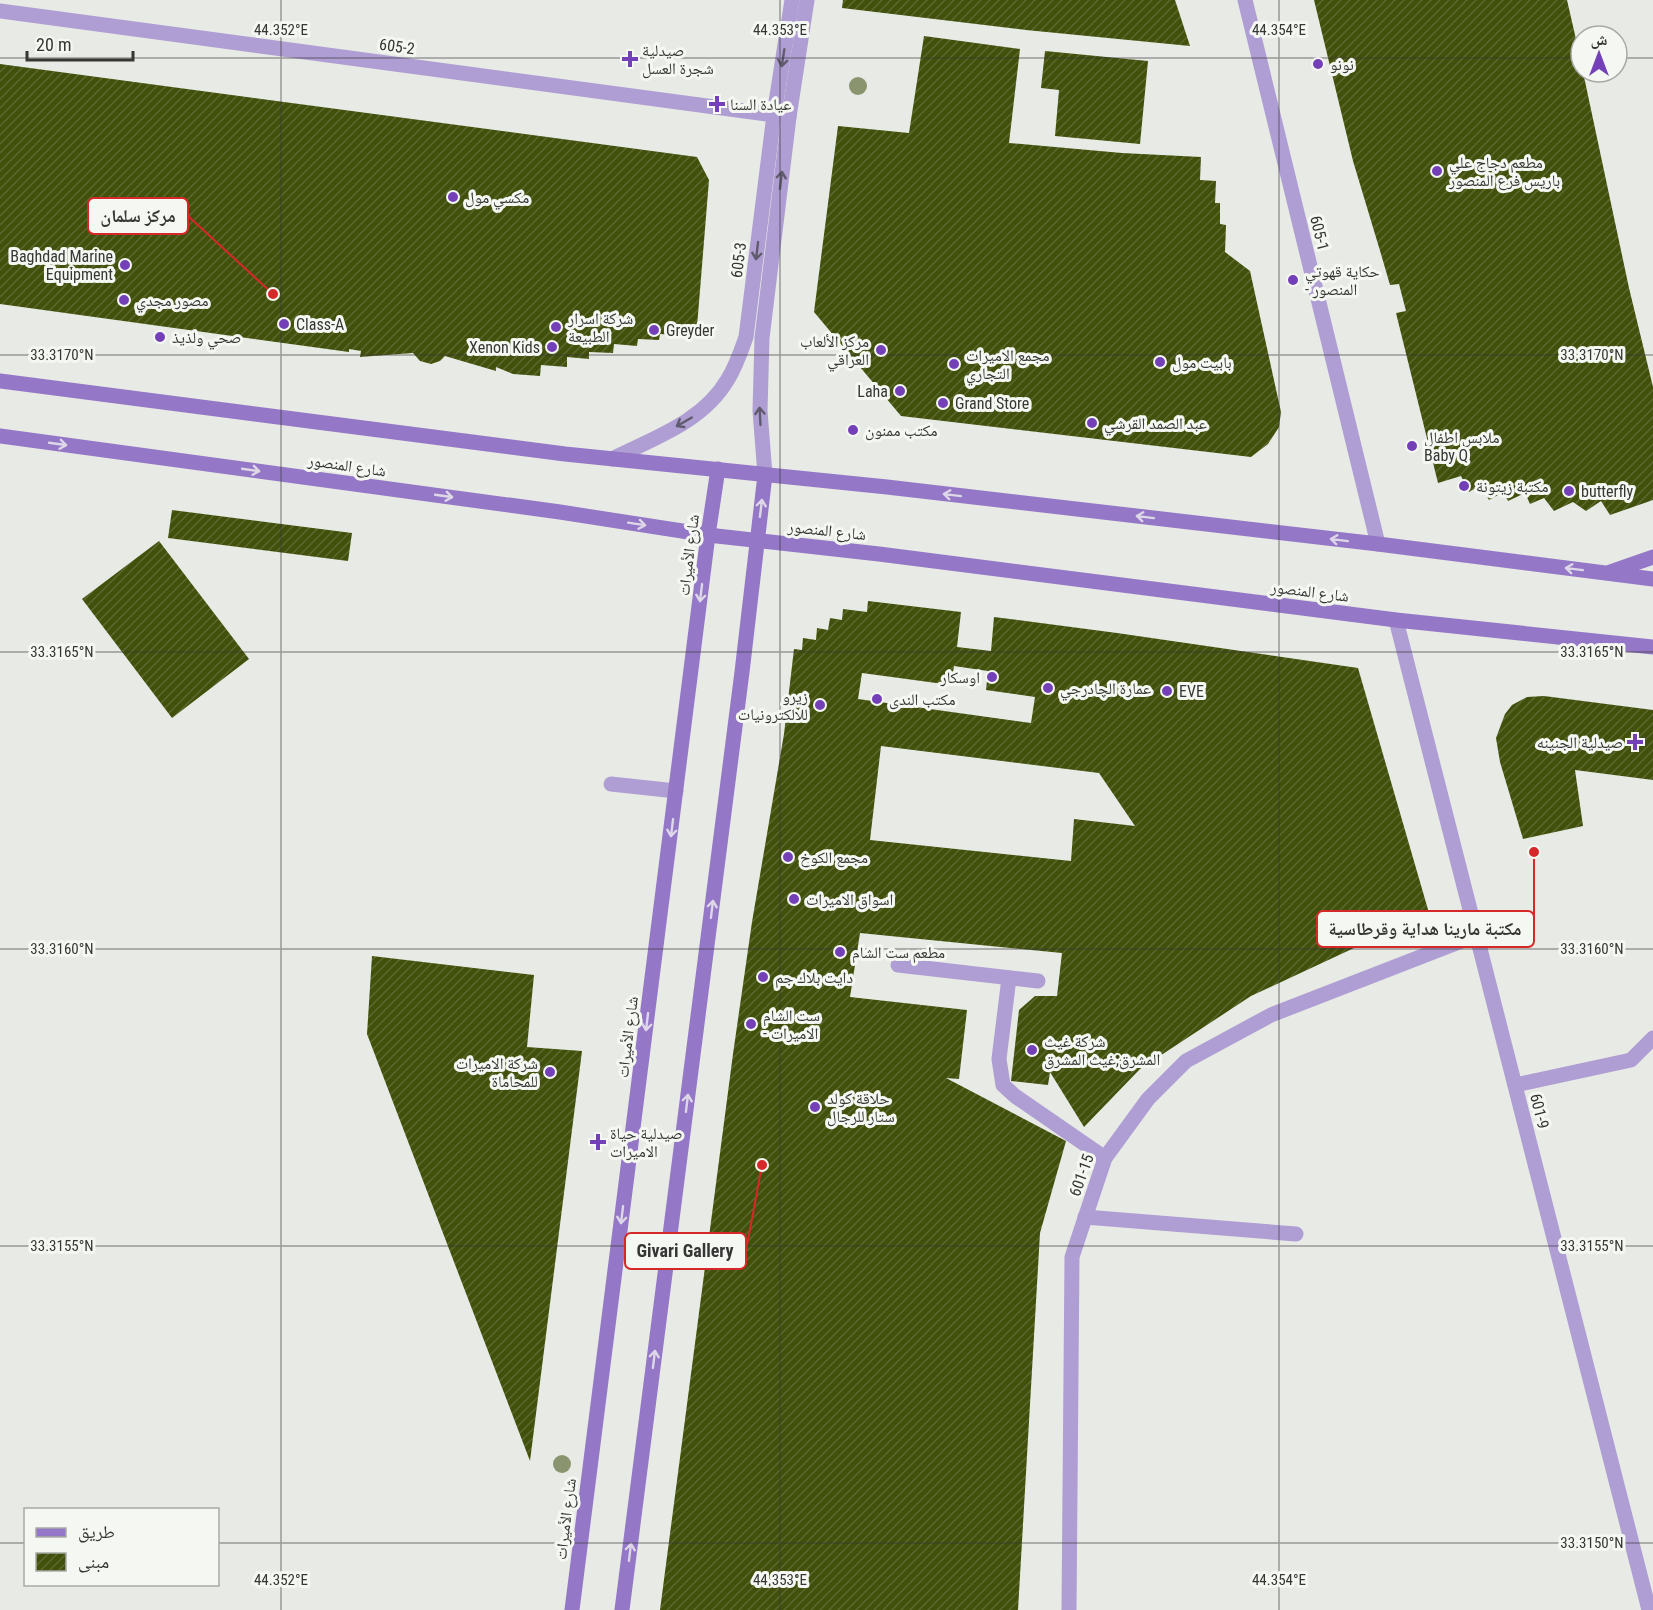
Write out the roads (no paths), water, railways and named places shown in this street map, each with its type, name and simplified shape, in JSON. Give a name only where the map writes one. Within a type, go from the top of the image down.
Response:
[{"type":"main road","points":[[0,381],[612,459],[1378,544],[1653,579]]},
{"type":"main road","name":"شارع المنصور","points":[[0,436],[560,512],[708,535],[879,554],[1396,620],[1653,647]]},
{"type":"main road","name":"شارع الأميرات","points":[[572,1610],[718,469]]},
{"type":"main road","points":[[622,1610],[742,672],[765,475]]},
{"type":"main road","points":[[1607,573],[1653,557]]},
{"type":"street","name":"605-3","points":[[765,475],[760,411],[762,338],[792,0]]},
{"type":"street","name":"605-3","points":[[612,459],[690,419],[705,408],[724,386],[738,360],[746,337],[781,116],[807,0]]},
{"type":"street","name":"605-1","points":[[1245,0],[1378,544]]},
{"type":"street","name":"605-2","points":[[0,11],[781,116]]},
{"type":"street","name":"601-9","points":[[1396,620],[1649,1610]]},
{"type":"street","points":[[611,784],[676,791]]},
{"type":"street","name":"601-15","points":[[1069,1610],[1072,1257],[1105,1158],[1148,1100],[1185,1061],[1271,1015],[1477,935]]},
{"type":"street","points":[[898,965],[1038,981]]},
{"type":"street","points":[[1010,978],[999,1059],[1004,1085],[1015,1096],[1105,1158]]},
{"type":"street","points":[[1515,1085],[1631,1060],[1653,1038]]},
{"type":"street","points":[[1085,1216],[1296,1234]]},
{"type":"place","name":"صيدلية شجرة العسل","points":[[630,59]]},
{"type":"place","name":"نونو","points":[[1318,64]]},
{"type":"place","name":"عيادة السنا","points":[[717,104]]},
{"type":"place","name":"مطعم دجاج علي باريس فرع المنصور","points":[[1437,171]]},
{"type":"place","name":"مكسي مول","points":[[453,197]]},
{"type":"place","name":"Baghdad Marine Equipment","points":[[125,265]]},
{"type":"place","name":"حكاية قهوتي - المنصور","points":[[1293,280]]},
{"type":"place","name":"مركز سلمان","points":[[273,294]]},
{"type":"place","name":"مصور مجدي","points":[[124,300]]},
{"type":"place","name":"Class-A","points":[[284,324]]},
{"type":"place","name":"شركة اسرار الطبيعة","points":[[556,327]]},
{"type":"place","name":"Greyder","points":[[654,330]]},
{"type":"place","name":"صحي ولذيذ","points":[[160,337]]},
{"type":"place","name":"Xenon Kids","points":[[552,347]]},
{"type":"place","name":"مركز الألعاب العراقي","points":[[881,350]]},
{"type":"place","name":"بابيت مول","points":[[1160,362]]},
{"type":"place","name":"مجمع الاميرات التجاري","points":[[954,364]]},
{"type":"place","name":"Laha","points":[[900,391]]},
{"type":"place","name":"Grand Store","points":[[943,403]]},
{"type":"place","name":"عبد الصمد القرشي","points":[[1092,423]]},
{"type":"place","name":"مكتب ممنون","points":[[853,430]]},
{"type":"place","name":"ملابس اطفال Baby Q","points":[[1412,446]]},
{"type":"place","name":"مكتبة زيتونة","points":[[1464,486]]},
{"type":"place","name":"butterfly","points":[[1569,491]]},
{"type":"place","name":"اوسكار","points":[[992,677]]},
{"type":"place","name":"عمارة الچادرجي","points":[[1048,688]]},
{"type":"place","name":"EVE","points":[[1167,691]]},
{"type":"place","name":"مكتب الندى","points":[[877,699]]},
{"type":"place","name":"زيرو للالكترونيات","points":[[820,705]]},
{"type":"place","name":"صيدلية الجنينه","points":[[1635,742]]},
{"type":"place","name":"مكتبة مارينا هداية وقرطاسية","points":[[1534,852]]},
{"type":"place","name":"مجمع الكوخ","points":[[788,857]]},
{"type":"place","name":"اسواق الاميرات","points":[[794,899]]},
{"type":"place","name":"مطعم ست الشام","points":[[840,952]]},
{"type":"place","name":"دايت بلاك جم","points":[[763,977]]},
{"type":"place","name":"ست الشام - الاميرات","points":[[751,1024]]},
{"type":"place","name":"شركة غيث المشرق;غيث المشرق","points":[[1032,1050]]},
{"type":"place","name":"شركة الاميرات للمحاماة","points":[[550,1072]]},
{"type":"place","name":"حلاقة كولد ستار للرجال","points":[[815,1107]]},
{"type":"place","name":"صيدلية حياة الاميرات","points":[[598,1142]]},
{"type":"place","name":"Givari Gallery","points":[[762,1165]]}]
